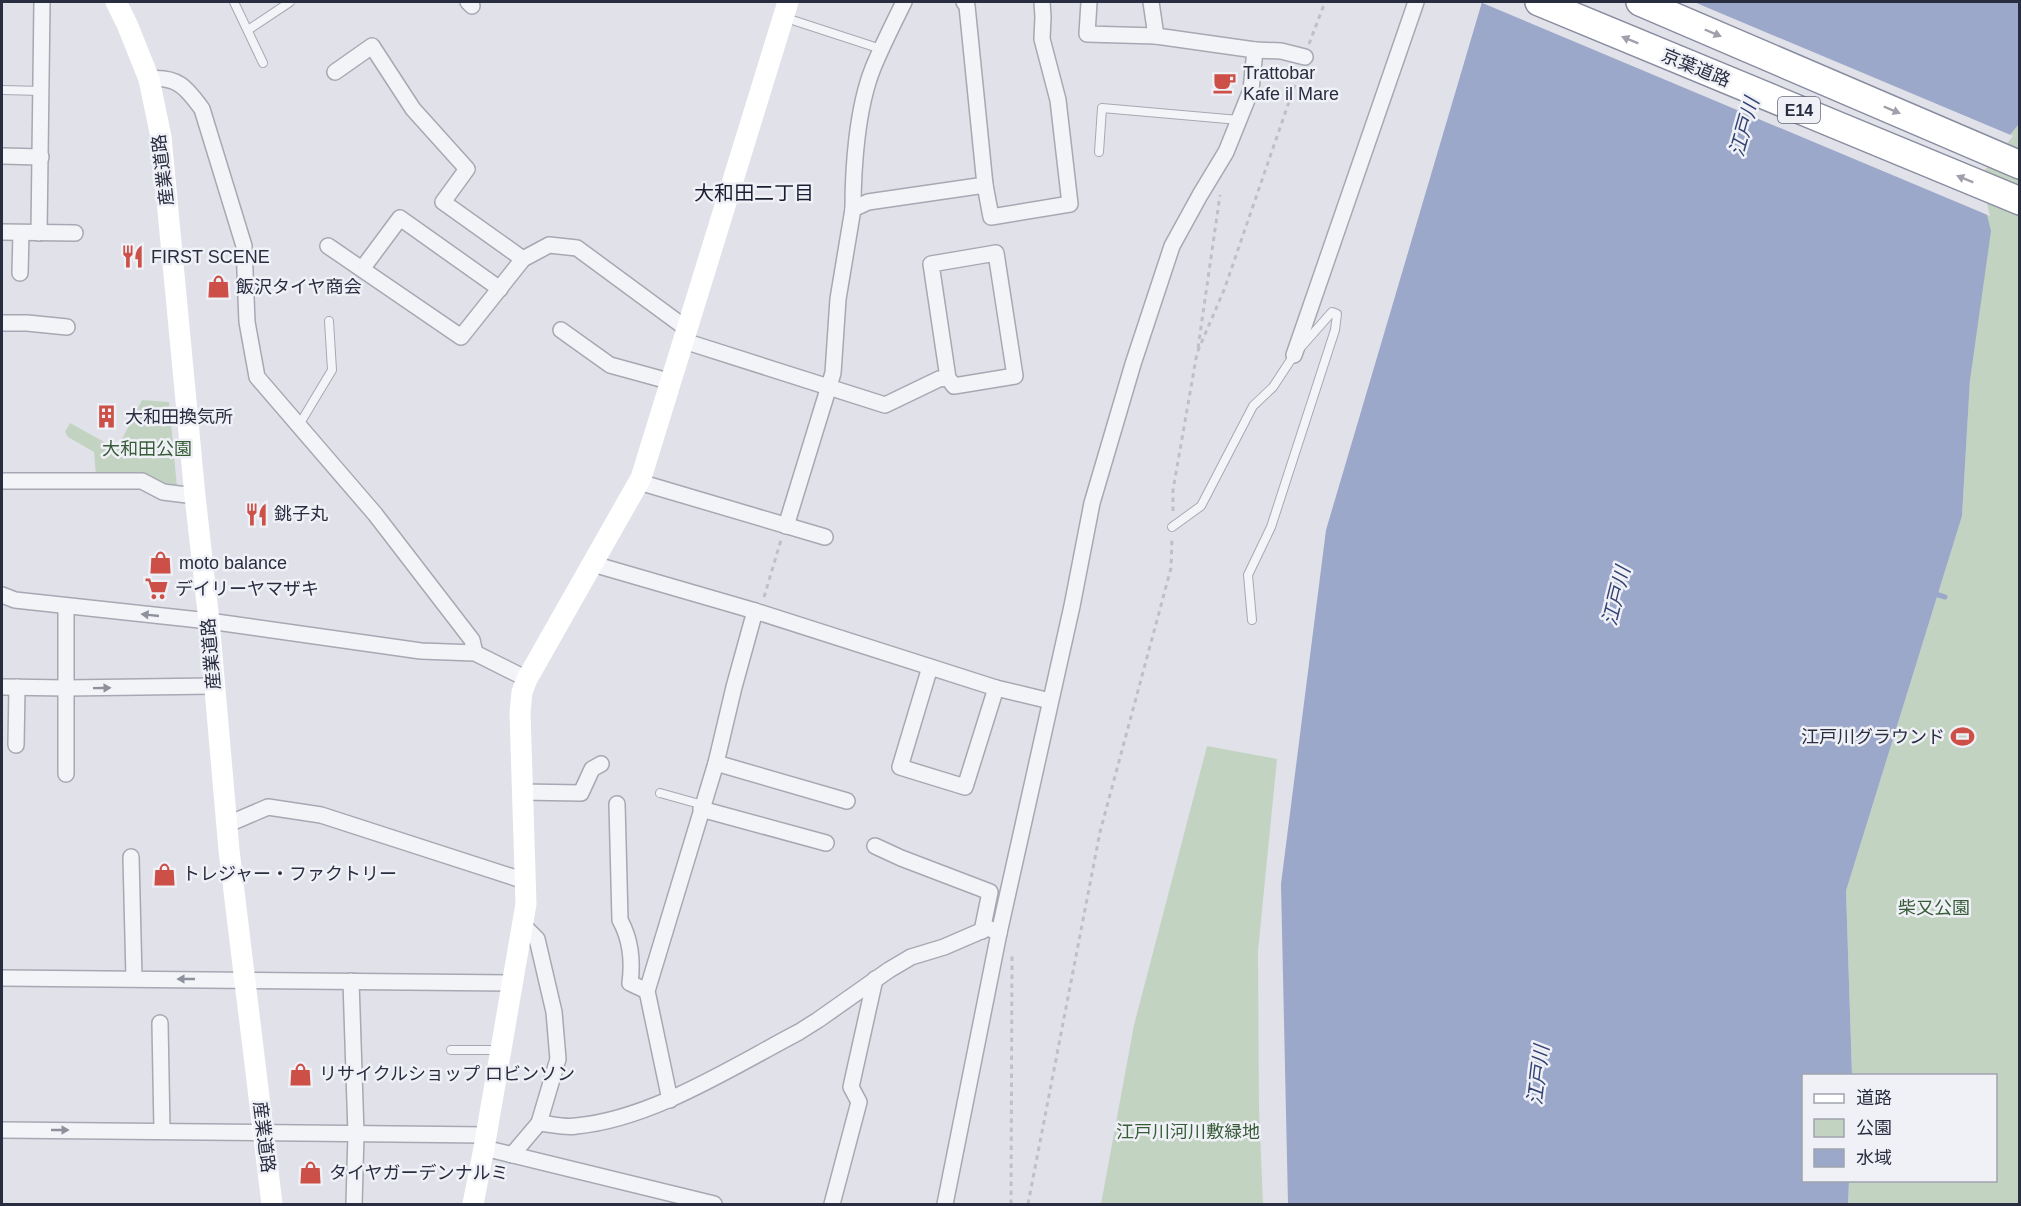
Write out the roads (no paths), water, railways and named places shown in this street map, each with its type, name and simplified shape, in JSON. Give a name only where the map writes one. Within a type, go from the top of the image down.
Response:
[{"type":"highway","name":"京葉道路","points":[[1539,2],[2019,201]]},
{"type":"highway","name":"E14","points":[[1640,2],[2019,165]]},
{"type":"street","points":[[39,233],[42,2]]},
{"type":"street","name":"産業道路","points":[[116,2],[148,79],[161,137],[209,621],[226,825],[272,1204]]},
{"type":"street","points":[[786,526],[833,373],[838,299],[853,209],[857,133],[868,82],[904,2]]},
{"type":"street","points":[[964,2],[967,6],[985,186],[991,217],[1070,204],[1058,100],[1042,39],[1044,17],[1042,2]]},
{"type":"street","points":[[1089,2],[1087,34],[1156,36],[1255,50],[1281,51],[1305,57]]},
{"type":"street","points":[[1151,2],[1156,36]]},
{"type":"street","points":[[1294,355],[1416,2]]},
{"type":"street","points":[[472,1204],[485,1142],[526,904],[520,712],[522,692],[527,679],[639,482],[786,10]]},
{"type":"street","points":[[335,72],[372,46],[413,109],[467,169],[443,202],[523,259]]},
{"type":"street","points":[[945,1204],[999,933],[1072,606],[1092,503],[1172,246],[1226,152],[1251,90],[1255,50]]},
{"type":"street","points":[[148,79],[163,78],[177,81],[192,95],[202,109],[244,246],[247,322],[256,377],[375,514],[472,640],[476,653]]},
{"type":"street","points":[[2,156],[41,157]]},
{"type":"street","points":[[853,209],[868,202],[985,186]]},
{"type":"street","points":[[362,269],[400,218],[500,289]]},
{"type":"street","points":[[2,232],[75,233]]},
{"type":"street","points":[[20,273],[21,233]]},
{"type":"street","points":[[328,246],[461,337],[523,259],[549,245],[577,248],[686,335],[828,387],[885,405],[939,379],[948,378]]},
{"type":"street","points":[[996,254],[1016,376],[954,386],[948,378],[931,264],[996,254]]},
{"type":"street","points":[[2,323],[67,327]]},
{"type":"street","points":[[561,330],[610,365],[672,382]]},
{"type":"street","points":[[2,481],[142,481],[163,492],[195,496]]},
{"type":"street","points":[[639,482],[825,537]]},
{"type":"street","points":[[593,564],[757,612],[996,688],[1042,699]]},
{"type":"street","points":[[2,595],[15,600],[209,621],[421,651],[476,653],[527,679]]},
{"type":"street","points":[[66,606],[66,774]]},
{"type":"street","points":[[670,1100],[647,991],[716,763],[734,687],[757,612]]},
{"type":"street","points":[[930,667],[900,767],[965,787],[996,688]]},
{"type":"street","points":[[16,745],[9,687],[214,686]]},
{"type":"street","points":[[716,763],[847,801]]},
{"type":"street","points":[[522,792],[581,793],[592,769],[601,764]]},
{"type":"street","points":[[617,804],[620,920],[627,933],[633,963],[630,983],[647,991]]},
{"type":"street","points":[[226,825],[268,807],[321,815],[525,881]]},
{"type":"street","points":[[702,807],[826,843]]},
{"type":"street","points":[[875,846],[990,892],[982,931]]},
{"type":"street","points":[[130,856],[134,978]]},
{"type":"street","points":[[512,1155],[539,1123],[558,1059],[554,1012],[537,939],[523,925]]},
{"type":"street","points":[[539,1123],[574,1127],[630,1114],[670,1100],[799,1032],[911,957],[944,947],[988,928],[999,933]]},
{"type":"street","points":[[2,978],[513,982]]},
{"type":"street","points":[[832,1204],[859,1102],[851,1087],[875,979]]},
{"type":"street","points":[[351,981],[356,1134],[354,1204]]},
{"type":"street","points":[[160,1023],[162,1131]]},
{"type":"street","points":[[2,1130],[356,1134],[485,1142],[512,1155],[714,1204]]},
{"type":"lane","points":[[234,2],[263,63]]},
{"type":"lane","points":[[248,30],[290,2]]},
{"type":"lane","points":[[786,10],[881,49]]},
{"type":"lane","points":[[2,90],[42,91]]},
{"type":"lane","points":[[1099,152],[1102,108],[1239,120]]},
{"type":"lane","points":[[1172,527],[1202,506],[1253,406],[1273,387],[1294,355],[1332,312],[1337,314],[1335,330],[1271,527],[1248,575],[1252,620]]},
{"type":"lane","points":[[298,427],[332,370],[329,321]]},
{"type":"lane","points":[[660,793],[702,807]]},
{"type":"lane","points":[[451,1050],[501,1050]]},
{"type":"water","name":"江戸川","points":[[1482,2],[2019,2],[2019,124],[1977,175],[1991,231],[1970,380],[1962,516],[1846,891],[1852,1074],[1802,1074],[1802,1182],[1849,1182],[1848,1204],[1288,1204],[1281,884],[1326,530]]},
{"type":"waterway","points":[[1932,593],[1945,597]]},
{"type":"place","name":"Trattobar Kafe il Mare","points":[[1225,83]]},
{"type":"place","name":"FIRST SCENE","points":[[133,257]]},
{"type":"place","name":"飯沢タイヤ商会","points":[[218,287]]},
{"type":"place","name":"大和田換気所","points":[[107,417]]},
{"type":"place","name":"銚子丸","points":[[256,514]]},
{"type":"place","name":"moto balance","points":[[161,563]]},
{"type":"place","name":"デイリーヤマザキ","points":[[157,589]]},
{"type":"place","name":"江戸川グラウンド","points":[[1963,737]]},
{"type":"place","name":"トレジャー・ファクトリー","points":[[164,874]]},
{"type":"place","name":"リサイクルショップ ロビンソン","points":[[301,1074]]},
{"type":"place","name":"タイヤガーデンナルミ","points":[[311,1173]]},
{"type":"district","name":"大和田二丁目","points":[[754,193]]},
{"type":"park label","name":"大和田公園","points":[[147,449]]},
{"type":"park label","name":"柴又公園","points":[[1934,908]]},
{"type":"park label","name":"江戸川河川敷緑地","points":[[1188,1132]]}]
